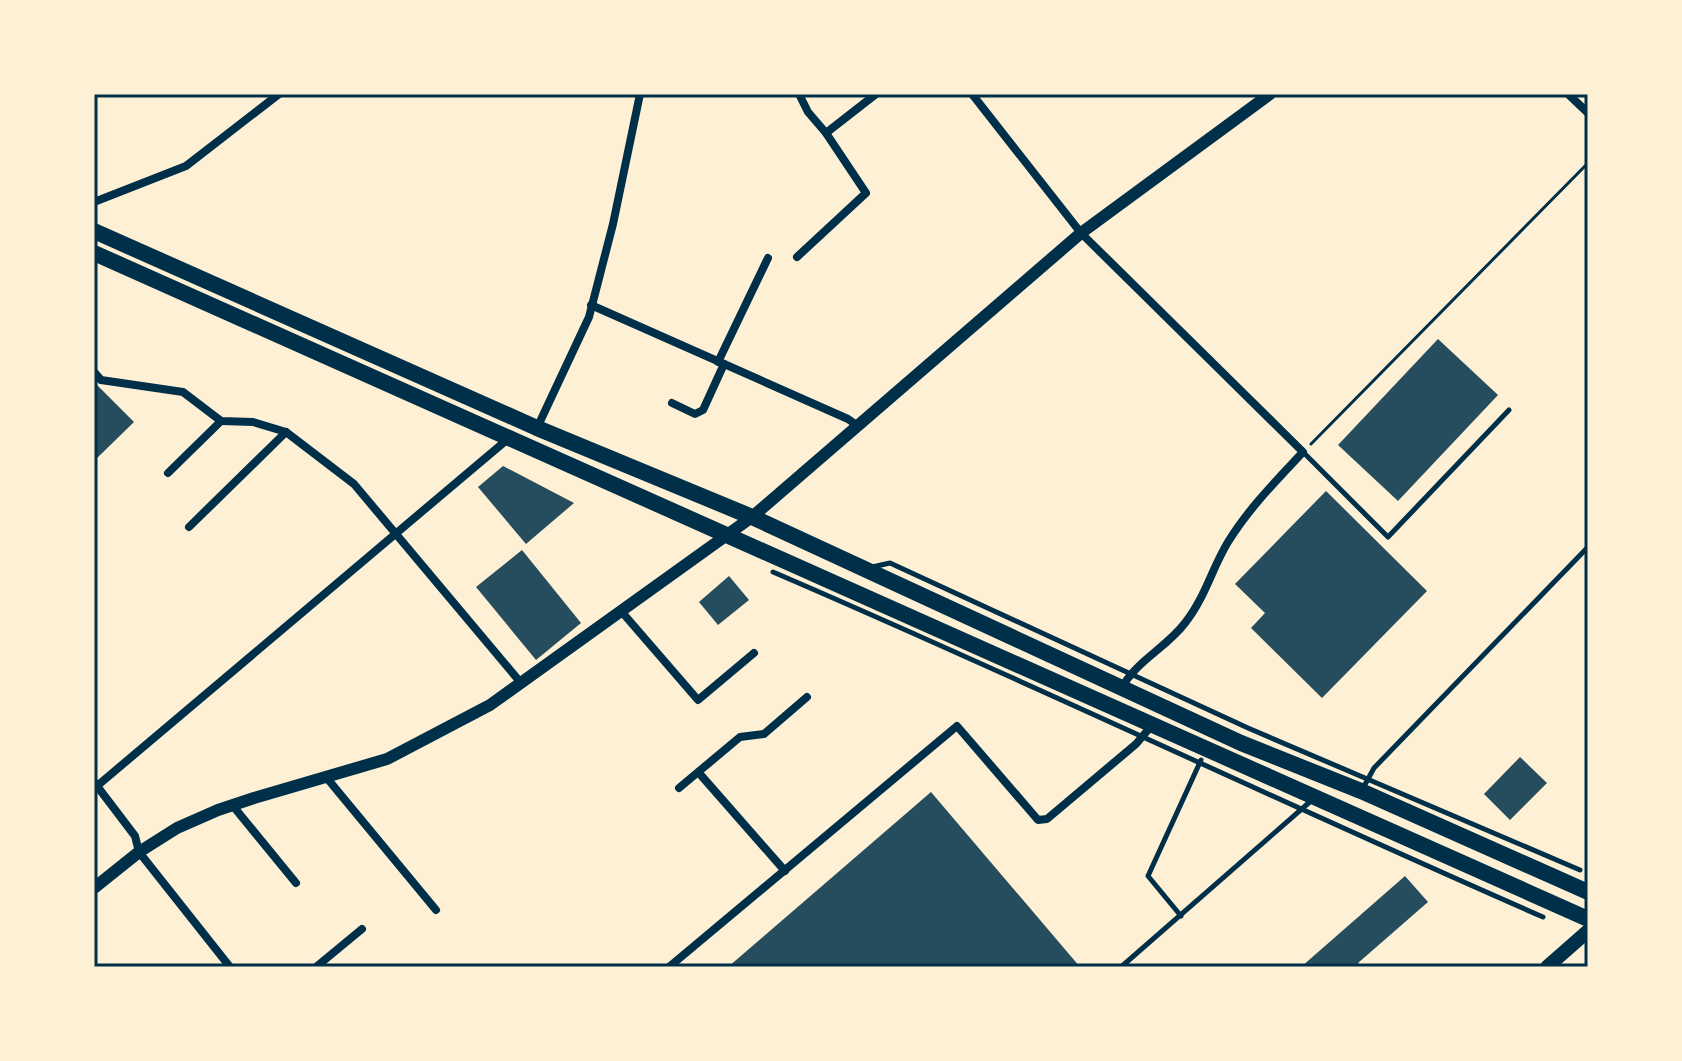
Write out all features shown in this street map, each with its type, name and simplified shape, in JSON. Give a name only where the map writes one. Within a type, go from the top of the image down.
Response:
[{"type":"main road","points":[[94,231],[537,428],[752,517],[864,569],[1071,657],[1121,689],[1434,815],[1522,854],[1588,892]]},
{"type":"main road","points":[[94,253],[727,534],[864,604],[1204,754],[1315,796],[1588,919]]},
{"type":"main road","points":[[1550,966],[1588,931]]},
{"type":"street","points":[[94,202],[186,166],[279,94]]},
{"type":"street","points":[[537,428],[589,317],[613,224],[640,94]]},
{"type":"street","points":[[797,257],[866,193],[826,133],[808,112],[799,94]]},
{"type":"street","points":[[826,133],[876,94]]},
{"type":"street","points":[[972,94],[1081,233],[1303,452],[1250,509],[1226,545],[1199,603],[1183,626],[1130,673],[1121,689]]},
{"type":"street","points":[[94,888],[139,852],[177,828],[218,810],[387,759],[490,705],[752,517],[1081,233],[1270,94]]},
{"type":"street","points":[[1568,94],[1588,113]]},
{"type":"street","points":[[672,403],[695,414],[703,410],[768,258]]},
{"type":"street","points":[[591,305],[858,426]]},
{"type":"street","points":[[94,372],[101,380],[183,392],[221,421],[253,422],[286,432],[354,484],[521,683]]},
{"type":"street","points":[[168,473],[221,421]]},
{"type":"street","points":[[189,527],[286,432]]},
{"type":"street","points":[[230,967],[139,852],[135,836],[95,784],[510,437]]},
{"type":"street","points":[[621,611],[698,700],[754,653]]},
{"type":"street","points":[[679,788],[740,737],[764,734],[807,697]]},
{"type":"street","points":[[669,967],[957,726],[1038,820],[1047,819],[1149,729]]},
{"type":"street","points":[[699,773],[785,871]]},
{"type":"street","points":[[326,777],[436,910]]},
{"type":"street","points":[[233,806],[296,883]]},
{"type":"street","points":[[316,967],[362,929]]},
{"type":"lane","points":[[1303,452],[1388,537],[1509,410]]},
{"type":"lane","points":[[1365,785],[1374,768],[1588,547]]},
{"type":"lane","points":[[773,572],[864,604]]},
{"type":"lane","points":[[1071,657],[1130,673],[1244,736]]},
{"type":"lane","points":[[1181,916],[1148,876],[1204,754],[1303,809],[1543,917]]},
{"type":"lane","points":[[1121,967],[1226,878],[1315,796]]},
{"type":"lane","points":[[1522,854],[1580,870]]},
{"type":"lane","points":[[1473,886],[1481,870]]},
{"type":"path","points":[[1303,452],[1588,163]]},
{"type":"building","points":[[1438,339],[1498,395],[1398,501],[1338,445]]},
{"type":"building","points":[[94,382],[134,422],[94,461]]},
{"type":"building","points":[[503,466],[574,503],[526,544],[478,487]]},
{"type":"building","points":[[1326,491],[1427,591],[1322,698],[1251,628],[1265,613],[1235,584]]},
{"type":"building","points":[[522,550],[581,623],[536,660],[476,587]]},
{"type":"building","points":[[729,576],[749,600],[718,625],[699,602]]},
{"type":"building","points":[[1520,757],[1547,783],[1510,820],[1484,794]]},
{"type":"building","points":[[931,792],[1080,967],[728,967]]},
{"type":"building","points":[[1405,876],[1428,902],[1358,963],[1362,967],[1301,967]]}]
